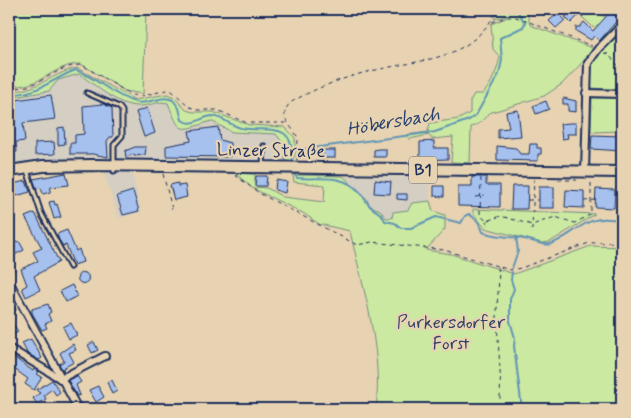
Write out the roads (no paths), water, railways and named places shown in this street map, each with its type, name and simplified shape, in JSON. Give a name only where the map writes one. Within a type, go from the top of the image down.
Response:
[{"type":"main road","name":"Linzer Straße","points":[[9,171],[27,166],[72,165],[114,168],[161,166],[297,167],[588,175],[622,172]]},
{"type":"street","points":[[588,175],[586,93],[588,63],[598,49],[622,25]]},
{"type":"street","points":[[586,93],[622,94]]},
{"type":"street","points":[[9,281],[60,379],[78,409]]},
{"type":"street","points":[[9,348],[60,379]]},
{"type":"street","points":[[60,379],[105,356]]},
{"type":"lane","points":[[87,93],[112,103],[122,111],[122,136],[114,145],[114,168]]},
{"type":"lane","points":[[263,167],[264,146]]},
{"type":"lane","points":[[27,166],[41,213],[70,267]]},
{"type":"waterway","name":"Höbersbach","points":[[304,149],[435,132],[469,120],[476,115],[499,74],[502,60],[500,38],[523,27],[525,23],[516,9]]},
{"type":"waterway","points":[[9,94],[28,92],[76,70],[84,73],[119,96],[135,102],[145,103],[163,98],[173,100],[179,108],[182,120],[186,122],[190,123],[213,116],[241,128],[284,133],[289,139],[292,148],[292,161]]},
{"type":"waterway","points":[[294,173],[297,178],[330,179],[346,182],[360,192],[371,207],[382,215],[385,221],[395,223],[401,228],[411,228],[436,217],[461,223],[465,216],[469,214],[479,222],[483,232],[526,239],[546,245],[561,239],[591,221],[599,219],[622,221]]},
{"type":"waterway","points":[[512,268],[518,251],[516,237]]},
{"type":"waterway","points":[[512,272],[511,280],[514,289],[510,299],[510,321],[515,338],[514,346],[522,409]]},
{"type":"park label","name":"Purkersdorfer Forst","points":[[451,333]]}]
